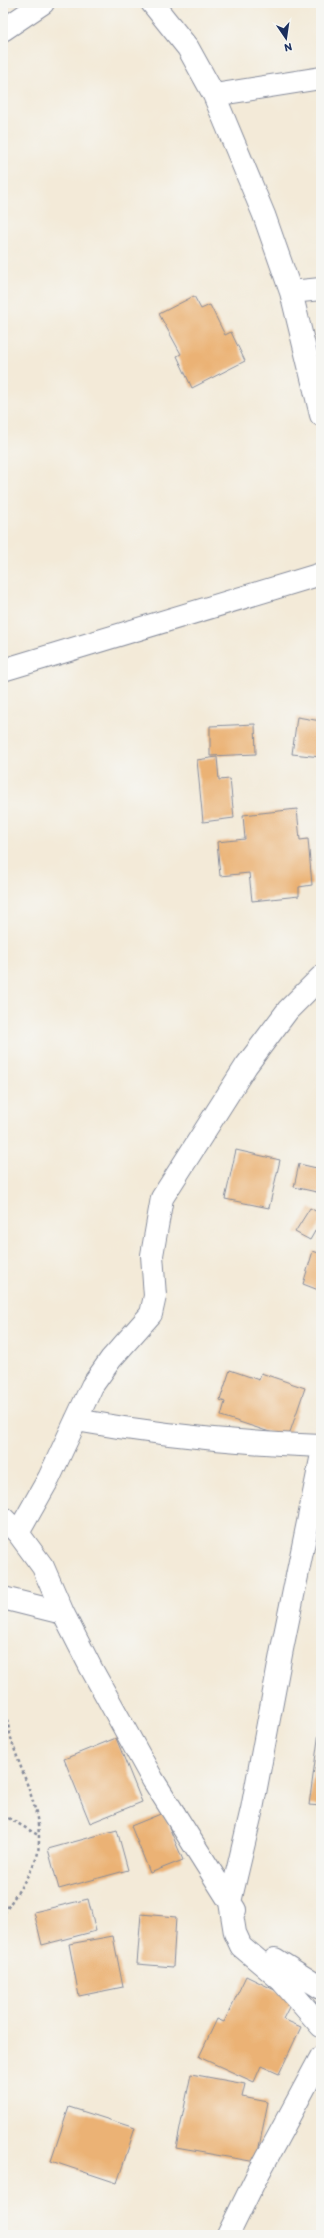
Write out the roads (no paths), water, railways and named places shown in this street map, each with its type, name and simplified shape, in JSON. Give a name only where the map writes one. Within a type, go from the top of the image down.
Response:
[{"type":"street","points":[[3,30],[43,3]]},
{"type":"street","points":[[152,3],[188,48],[214,95],[264,215],[291,292],[321,415]]},
{"type":"street","points":[[214,95],[321,78]]},
{"type":"street","points":[[291,292],[321,289]]},
{"type":"street","points":[[3,670],[321,574]]},
{"type":"street","points":[[18,1533],[49,1478],[92,1386],[151,1314],[155,1296],[152,1255],[162,1198],[246,1066],[288,1010],[321,977]]},
{"type":"street","points":[[76,1420],[174,1436],[252,1444],[321,1446]]},
{"type":"street","points":[[321,1459],[282,1649],[254,1801],[230,1902],[235,1933],[241,1946],[286,1985],[321,2026]]},
{"type":"street","points":[[3,1518],[18,1533],[43,1567],[63,1613],[153,1780],[259,1948],[287,1968],[321,1988]]},
{"type":"street","points":[[3,1598],[63,1613]]},
{"type":"street","points":[[228,2235],[256,2178],[321,2057]]}]
